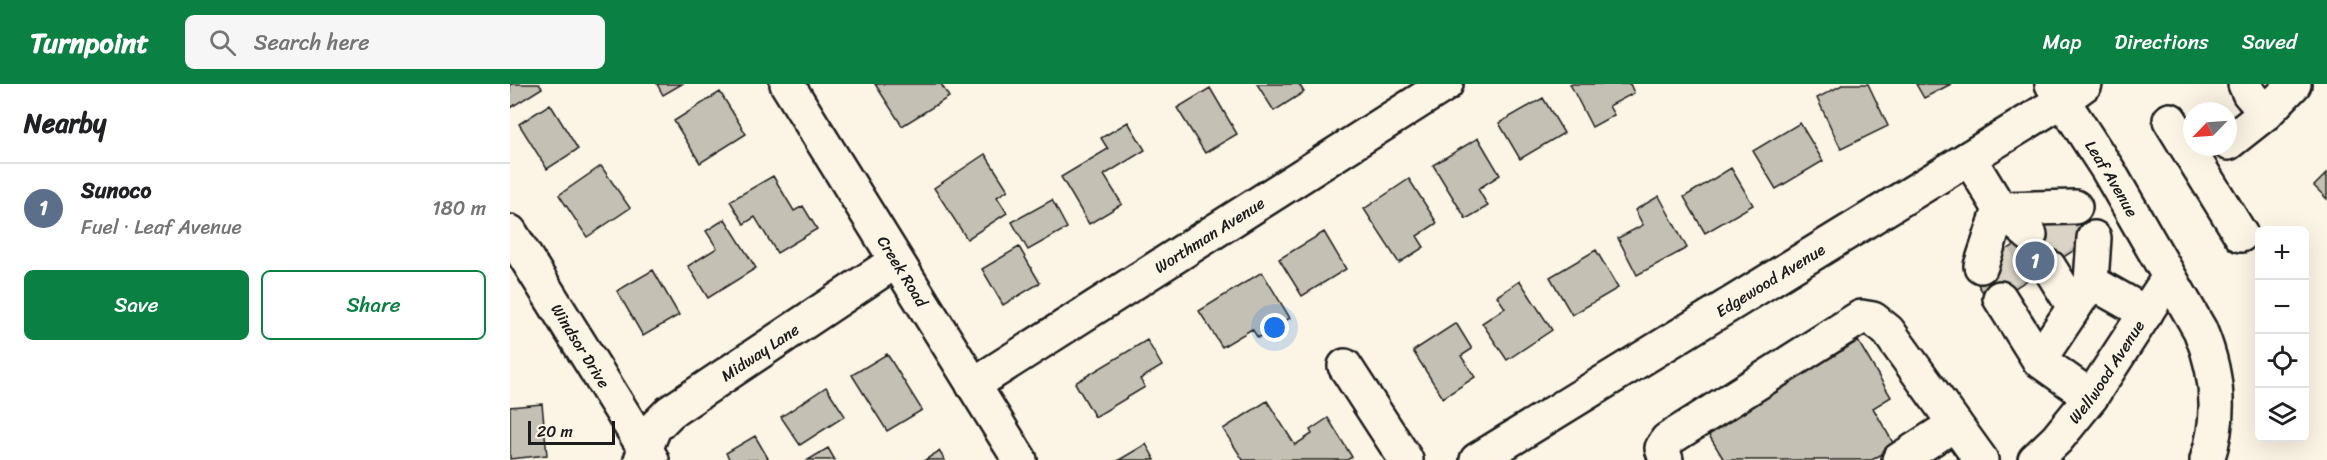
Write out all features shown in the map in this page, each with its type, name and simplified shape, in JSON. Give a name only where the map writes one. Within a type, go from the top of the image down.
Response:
[{"type":"street","name":"Creek Road","points":[[787,84],[1020,460]]},
{"type":"street","name":"Worthman Avenue","points":[[973,385],[1446,84]]},
{"type":"street","points":[[2245,84],[2249,93],[2266,113]]},
{"type":"street","points":[[2237,135],[2266,113],[2294,84]]},
{"type":"street","name":"Edgewood Avenue","points":[[1477,460],[1968,158],[2067,89]]},
{"type":"street","name":"Leaf Avenue","points":[[2067,89],[2108,170],[2200,330],[2213,367],[2216,424],[2207,460]]},
{"type":"street","points":[[2170,120],[2183,132]]},
{"type":"street","points":[[2209,156],[2241,235]]},
{"type":"street","points":[[1968,158],[2000,209],[1988,262]]},
{"type":"street","points":[[2000,209],[2052,221],[2000,209]]},
{"type":"street","name":"Windsor Drive","points":[[510,232],[646,457]]},
{"type":"street","points":[[2044,353],[2083,294],[2071,252],[2083,294]]},
{"type":"street","name":"Midway Lane","points":[[646,457],[654,428],[670,412],[896,261]]},
{"type":"street","name":"Wellwood Avenue","points":[[2035,460],[2091,397],[2169,277]]},
{"type":"street","points":[[2007,293],[2044,353],[2091,397]]},
{"type":"street","points":[[2083,294],[2146,313]]},
{"type":"street","points":[[1666,460],[1662,448],[1667,440],[1861,317],[1873,319],[1888,331],[1981,460]]},
{"type":"street","points":[[1345,366],[1406,460]]},
{"type":"street","points":[[1899,460],[1955,424]]},
{"type":"building","points":[[510,84],[539,84],[542,88],[510,108]]},
{"type":"building","points":[[657,84],[682,84],[663,95]]},
{"type":"building","points":[[875,84],[941,84],[949,97],[902,126]]},
{"type":"building","points":[[1257,84],[1299,84],[1304,92],[1274,111]]},
{"type":"building","points":[[1570,84],[1630,84],[1634,93],[1609,106],[1614,115],[1592,127]]},
{"type":"building","points":[[1844,84],[1868,84],[1888,126],[1841,149],[1817,98]]},
{"type":"building","points":[[1916,84],[1951,84],[1924,98]]},
{"type":"building","points":[[1210,88],[1237,134],[1205,153],[1177,108]]},
{"type":"building","points":[[720,92],[746,134],[700,163],[674,121]]},
{"type":"building","points":[[1543,98],[1564,133],[1520,159],[1499,123]]},
{"type":"building","points":[[550,104],[578,149],[547,169],[519,124]]},
{"type":"building","points":[[1128,122],[1145,150],[1104,175],[1122,204],[1089,224],[1061,177],[1108,149],[1101,138]]},
{"type":"building","points":[[1800,123],[1823,161],[1776,189],[1753,151]]},
{"type":"building","points":[[1478,138],[1500,175],[1478,189],[1488,206],[1466,219],[1433,165]]},
{"type":"building","points":[[985,154],[1008,190],[997,197],[1007,213],[967,239],[934,188]]},
{"type":"building","points":[[601,166],[630,208],[587,237],[559,195]]},
{"type":"building","points":[[1731,168],[1753,205],[1705,233],[1684,197]]},
{"type":"building","points":[[2327,173],[2327,199],[2314,186]]},
{"type":"building","points":[[773,176],[794,211],[803,206],[817,229],[777,253],[755,217],[744,224],[730,201]]},
{"type":"building","points":[[1409,179],[1437,223],[1417,236],[1424,247],[1399,263],[1364,209]]},
{"type":"building","points":[[1659,196],[1687,248],[1637,275],[1618,238],[1643,225],[1635,210]]},
{"type":"building","points":[[1052,200],[1067,228],[1028,250],[1012,222]]},
{"type":"building","points":[[2078,204],[2098,235],[1990,304],[1971,273]]},
{"type":"building","points":[[725,219],[756,268],[708,298],[688,266],[717,248],[706,231]]},
{"type":"building","points":[[1324,232],[1346,269],[1302,296],[1279,259]]},
{"type":"building","points":[[1019,247],[1040,283],[1003,305],[982,269]]},
{"type":"building","points":[[1596,250],[1618,288],[1572,315],[1550,277]]},
{"type":"building","points":[[653,270],[679,315],[643,336],[617,291]]},
{"type":"building","points":[[1262,272],[1290,318],[1258,338],[1252,329],[1222,347],[1199,311]]},
{"type":"building","points":[[1520,281],[1552,330],[1507,360],[1482,323],[1505,308],[1497,296]]},
{"type":"building","points":[[1456,323],[1472,349],[1461,356],[1475,377],[1443,398],[1413,351]]},
{"type":"building","points":[[1147,340],[1162,366],[1140,379],[1145,387],[1095,417],[1075,383]]},
{"type":"building","points":[[1858,341],[1891,397],[1873,408],[1895,446],[1872,460],[1724,460],[1707,432]]},
{"type":"building","points":[[887,354],[922,410],[887,431],[852,375]]},
{"type":"building","points":[[826,387],[845,416],[800,445],[781,417]]},
{"type":"building","points":[[1267,401],[1295,445],[1312,434],[1310,430],[1328,418],[1352,457],[1347,460],[1243,460],[1223,429]]},
{"type":"building","points":[[542,404],[547,455],[510,459],[510,407]]},
{"type":"building","points":[[755,436],[769,460],[730,460],[726,453]]},
{"type":"building","points":[[1146,444],[1155,460],[1119,460]]},
{"type":"building","points":[[828,448],[835,460],[808,460]]},
{"type":"building","points":[[939,451],[945,460],[925,460]]},
{"type":"tunnel","points":[[2051,222],[2071,253]]},
{"type":"tunnel","points":[[1995,257],[2014,289]]},
{"type":"place","name":"Sunoco","points":[[2035,261]]}]
